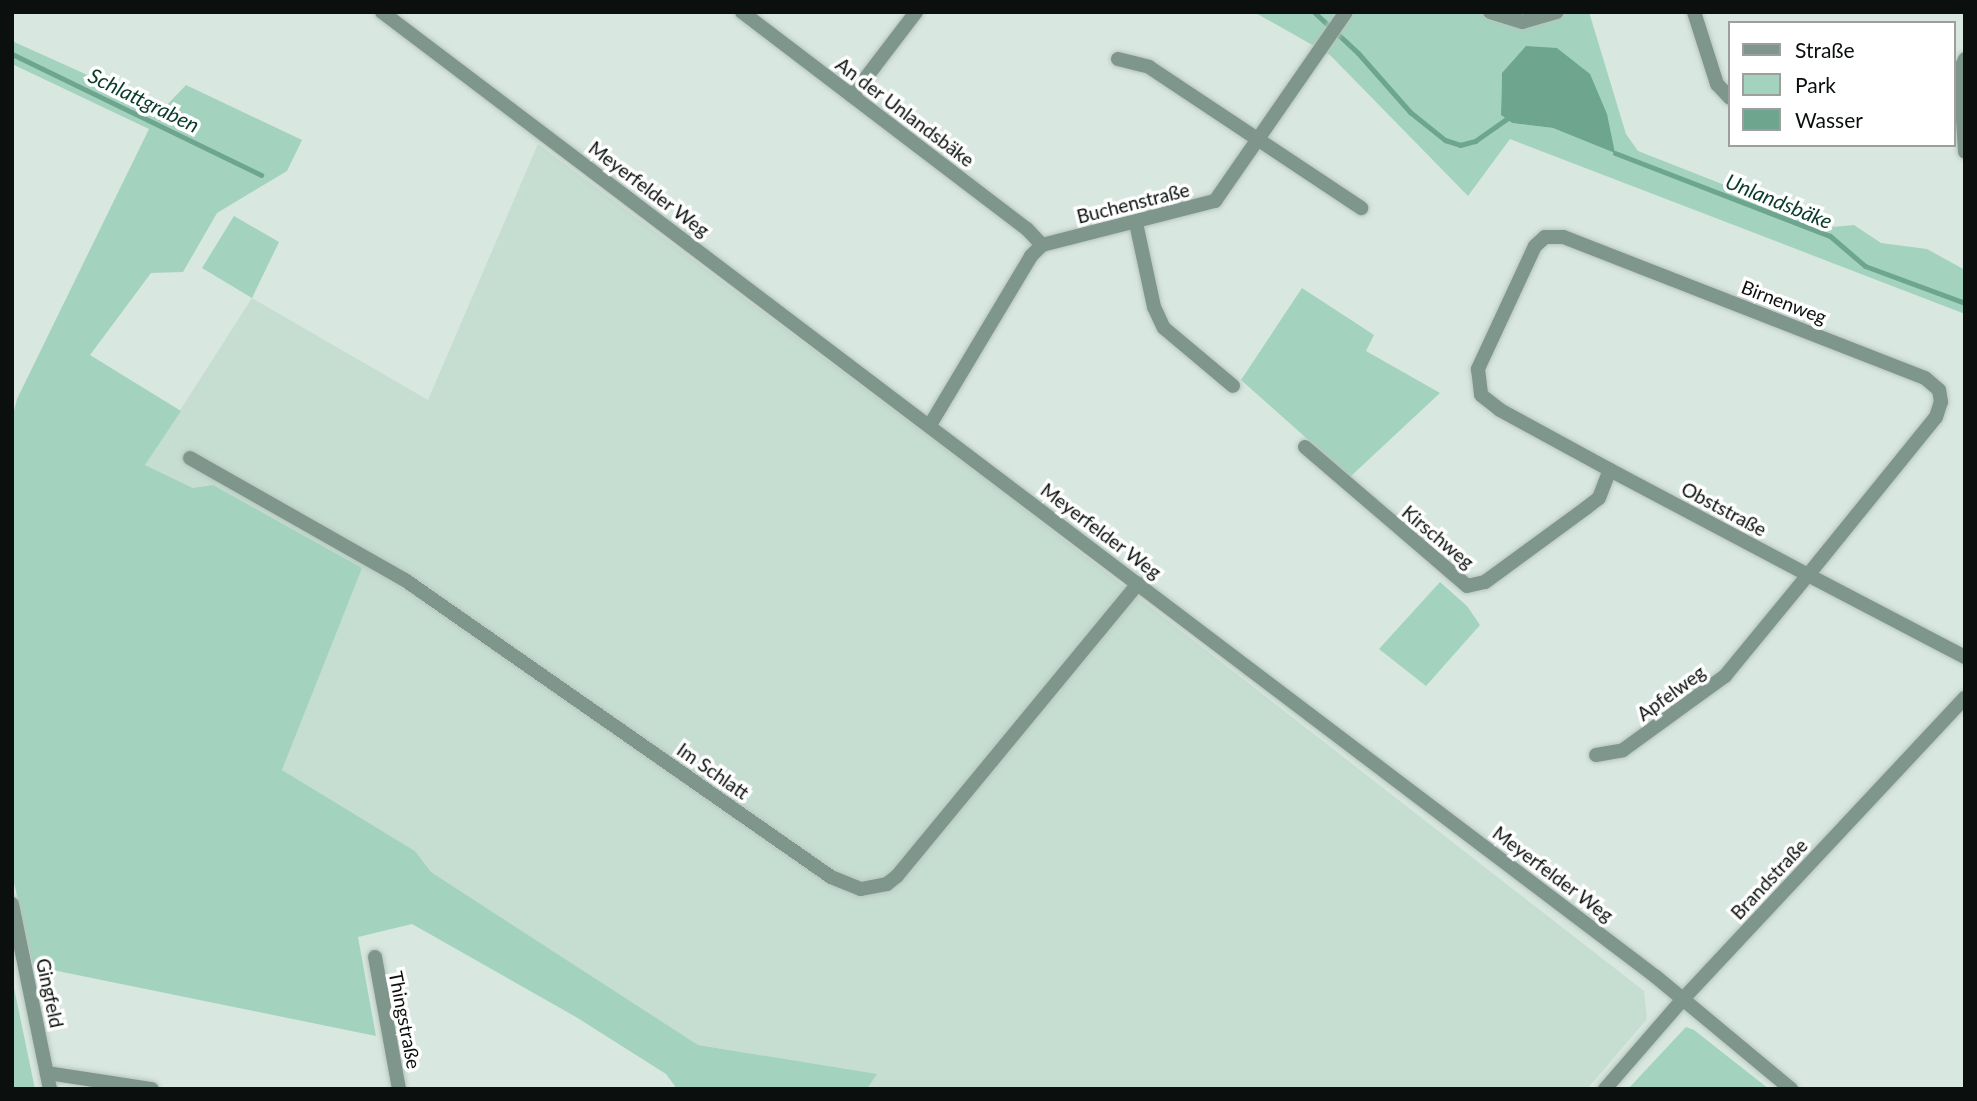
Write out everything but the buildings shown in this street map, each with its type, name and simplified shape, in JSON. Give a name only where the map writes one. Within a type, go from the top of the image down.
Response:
[{"type":"street","name":"Meyerfelder Weg","points":[[382,12],[1138,583],[1682,1000],[1791,1089]]},
{"type":"street","name":"An der Unlandsbäke","points":[[742,12],[1027,229],[1042,245]]},
{"type":"street","points":[[852,96],[916,12]]},
{"type":"street","points":[[1490,12],[1522,22],[1557,12]]},
{"type":"street","points":[[1694,12],[1717,84],[1728,96]]},
{"type":"street","name":"Buchenstraße","points":[[1042,245],[1215,201],[1260,140],[1345,13]]},
{"type":"street","points":[[1118,59],[1149,67],[1361,208]]},
{"type":"street","points":[[1965,59],[1960,70],[1965,152]]},
{"type":"street","points":[[1136,223],[1154,307],[1164,328],[1233,386]]},
{"type":"street","name":"Birnenweg","points":[[1476,381],[1480,362],[1535,246],[1545,237],[1563,237],[1925,378],[1940,390],[1936,417],[1808,575]]},
{"type":"street","points":[[930,425],[1031,256],[1042,245]]},
{"type":"street","name":"Obststraße","points":[[1476,381],[1481,395],[1500,410],[1965,657]]},
{"type":"street","name":"Kirschweg","points":[[1305,447],[1467,586],[1485,582],[1599,498],[1610,470]]},
{"type":"street","name":"Im Schlatt","points":[[190,457],[405,580],[831,877],[862,889],[887,884],[897,876],[1138,583]]},
{"type":"street","name":"Apfelweg","points":[[1596,755],[1623,750],[1708,693],[1808,575]]},
{"type":"street","name":"Brandstraße","points":[[1605,1089],[1682,1000],[1965,698]]},
{"type":"street","name":"Gingfeld","points":[[12,904],[50,1089]]},
{"type":"street","name":"Thingstraße","points":[[375,957],[399,1089]]},
{"type":"street","points":[[47,1073],[152,1089]]},
{"type":"shaded area","points":[[538,144],[986,479],[1644,991],[1647,1019],[1587,1089],[867,1089],[876,1074],[698,1045],[431,872],[415,851],[282,770],[361,568],[145,465],[252,298],[428,400]]},
{"type":"green space","points":[[1254,12],[1589,12],[1626,134],[1638,151],[1832,227],[1854,225],[1881,243],[1927,249],[1965,270],[1965,314],[1510,139],[1468,196],[1330,55]],"holes":[[[1502,73],[1614,152],[1553,128],[1512,123],[1501,115]]]},
{"type":"green space","points":[[12,41],[163,109],[186,85],[302,140],[287,171],[217,213],[183,272],[151,273],[90,355],[181,411],[145,465],[193,488],[213,485],[362,568],[282,770],[415,851],[431,872],[698,1045],[877,1074],[867,1089],[677,1089],[666,1074],[576,1017],[412,924],[358,937],[376,1036],[33,966],[12,874],[12,419],[17,399],[149,129],[12,64]]},
{"type":"green space","points":[[234,216],[279,242],[252,298],[202,268]]},
{"type":"green space","points":[[1302,288],[1374,335],[1366,351],[1440,393],[1350,477],[1241,380]]},
{"type":"green space","points":[[1440,582],[1467,606],[1480,625],[1426,686],[1379,649]]},
{"type":"green space","points":[[14,988],[35,1089],[12,1089]]},
{"type":"green space","points":[[1686,1027],[1694,1030],[1769,1089],[1628,1089]]},
{"type":"water","points":[[1526,46],[1557,48],[1590,74],[1607,114],[1615,153],[1553,128],[1512,123],[1501,115],[1502,73]]},
{"type":"waterway","name":"Unlandsbäke","points":[[1314,12],[1358,53],[1410,112],[1445,140],[1460,145],[1475,141],[1507,119]]},
{"type":"waterway","name":"Schlattgraben","points":[[12,54],[261,175]]},
{"type":"waterway","name":"Unlandsbäke","points":[[1615,153],[1830,236],[1865,266],[1965,303]]}]
